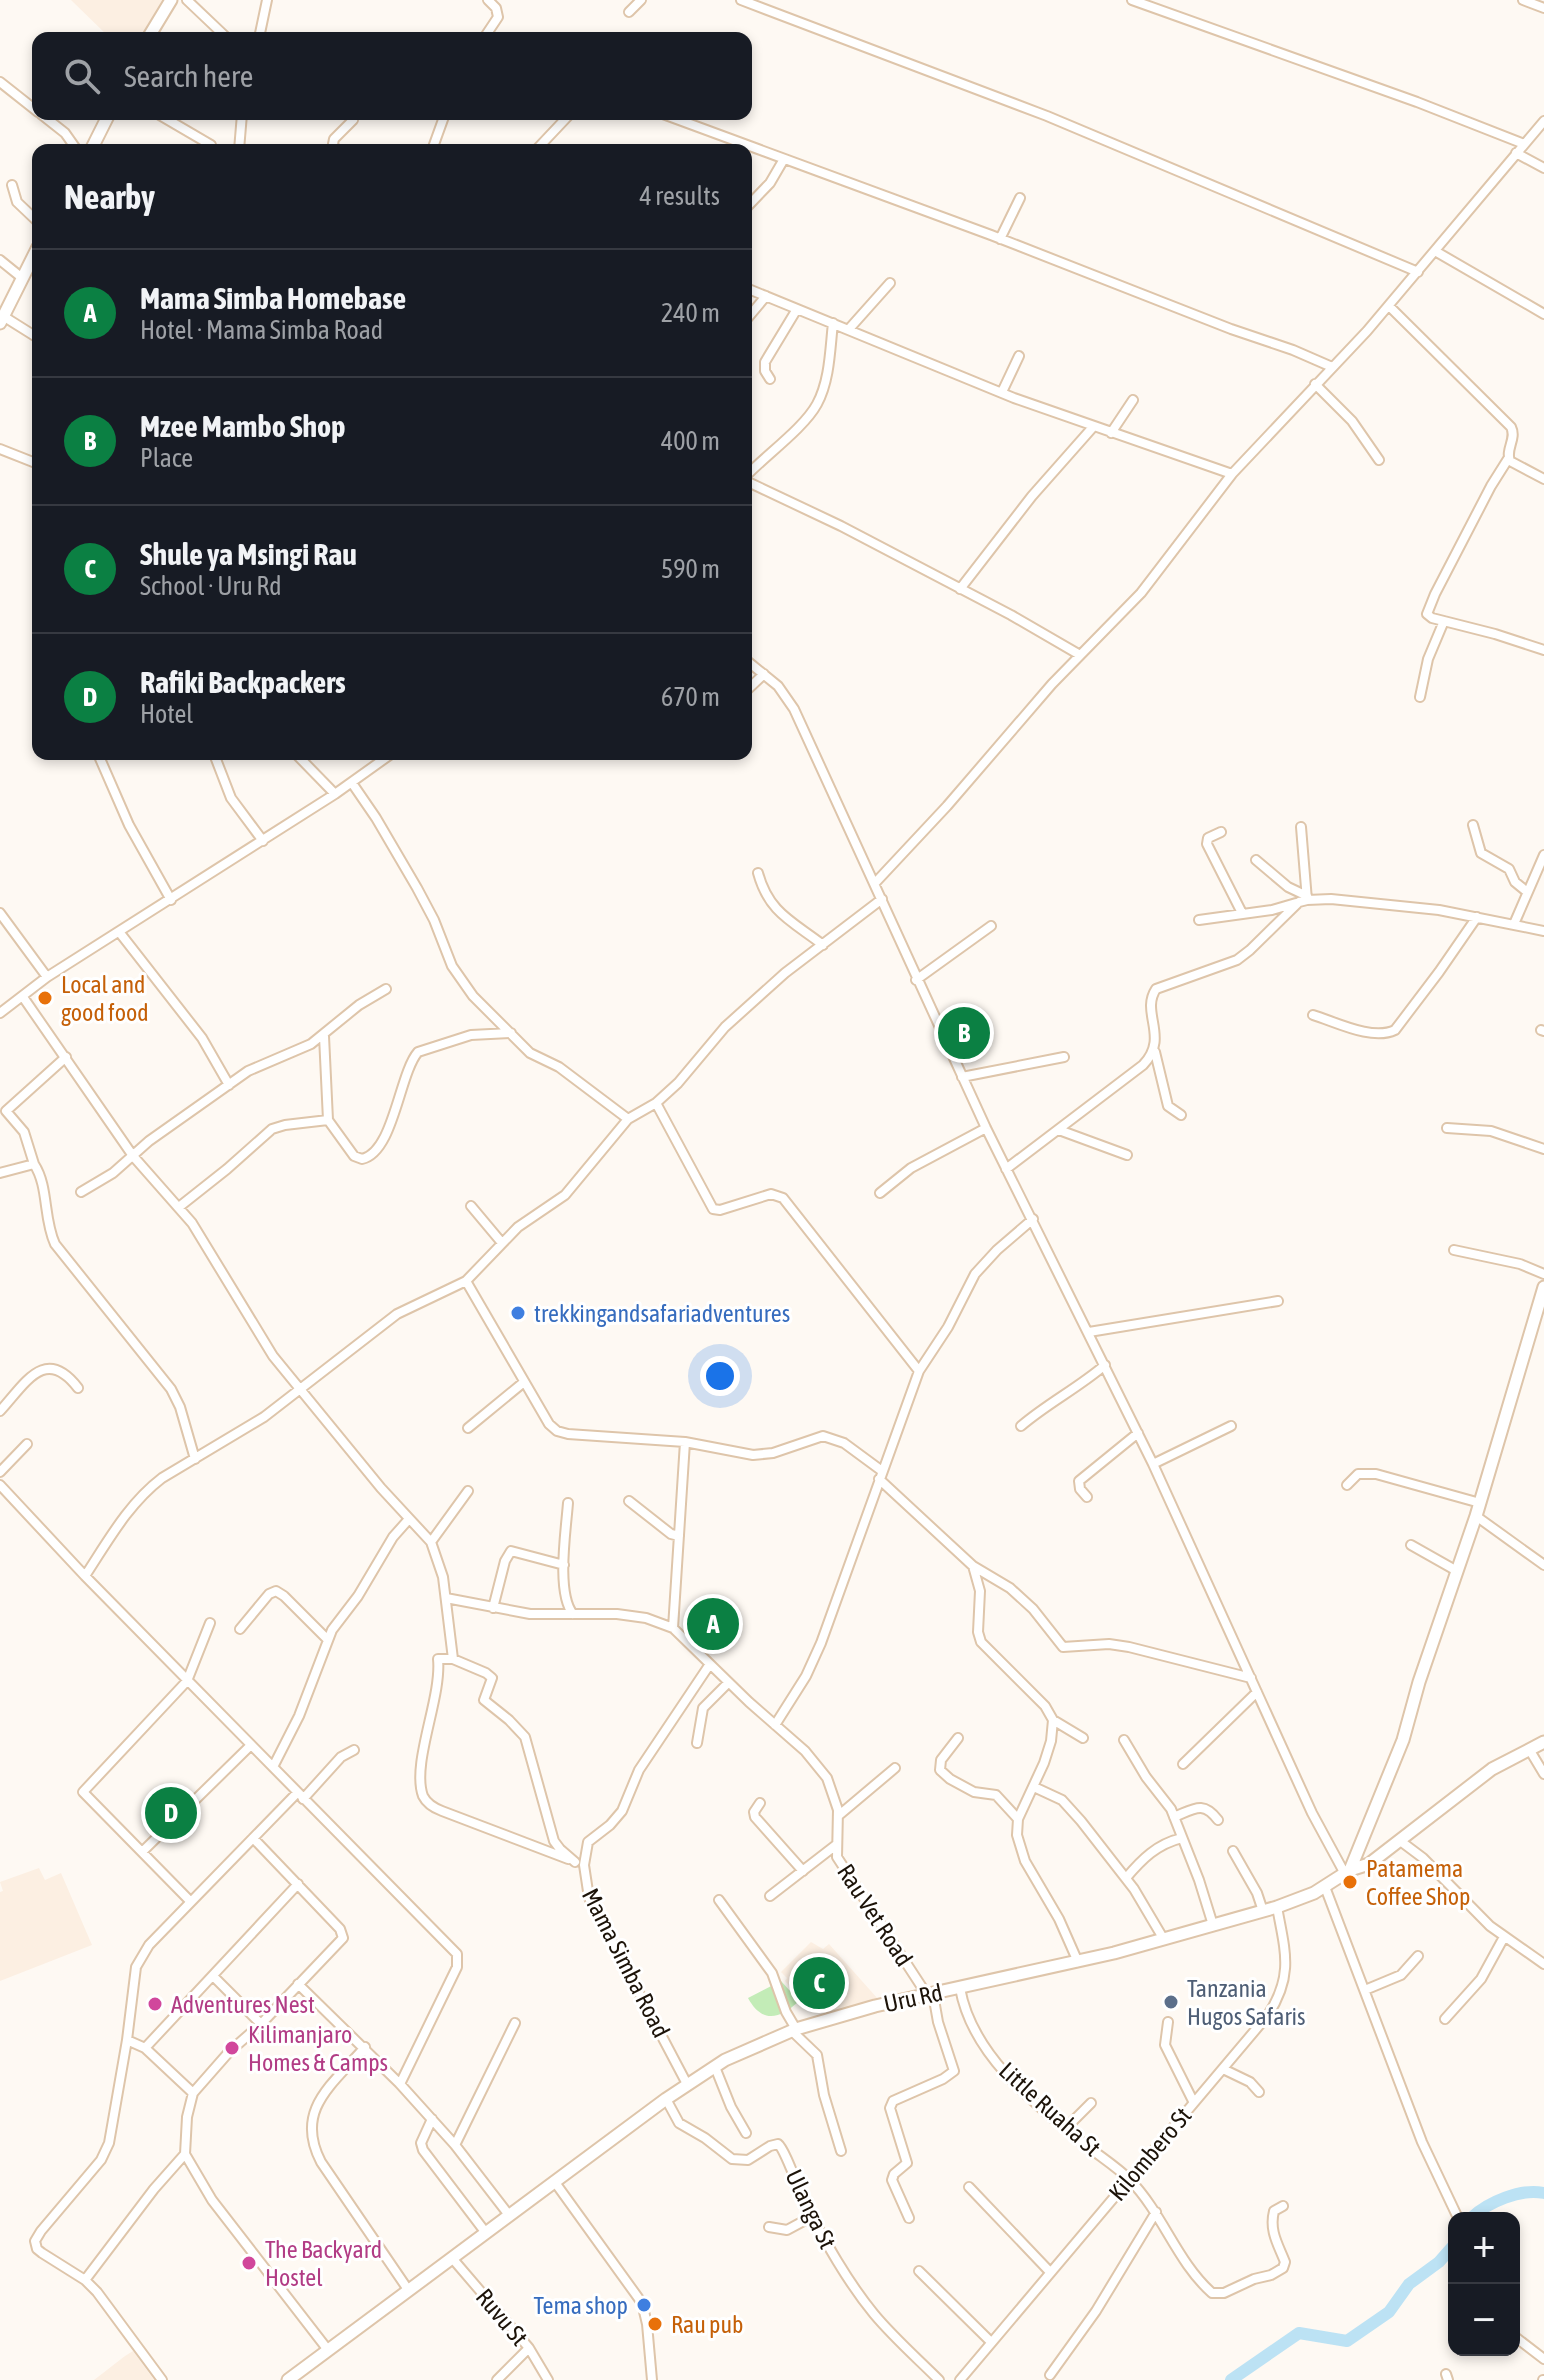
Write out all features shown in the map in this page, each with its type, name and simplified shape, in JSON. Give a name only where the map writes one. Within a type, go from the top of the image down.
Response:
[{"type":"street","points":[[152,32],[171,0]]},
{"type":"street","points":[[187,0],[221,32]]},
{"type":"street","points":[[260,32],[267,0]]},
{"type":"street","points":[[488,0],[496,8],[498,17],[488,32]]},
{"type":"street","points":[[629,12],[641,0]]},
{"type":"street","points":[[741,0],[1047,116],[1418,272]]},
{"type":"street","points":[[1132,0],[1417,102],[1524,144]]},
{"type":"street","points":[[1523,0],[1544,8]]},
{"type":"street","points":[[0,82],[32,107]]},
{"type":"street","points":[[48,120],[65,133],[73,144]]},
{"type":"street","points":[[94,144],[106,120]]},
{"type":"street","points":[[168,120],[209,144]]},
{"type":"street","points":[[240,144],[242,120]]},
{"type":"street","points":[[334,144],[333,141],[353,120]]},
{"type":"street","points":[[434,144],[443,120]]},
{"type":"street","points":[[542,144],[564,120]]},
{"type":"street","points":[[679,120],[744,144]]},
{"type":"street","points":[[875,883],[1167,563],[1232,474],[1389,306],[1544,121]]},
{"type":"street","points":[[752,147],[1332,367]]},
{"type":"street","points":[[1516,153],[1544,168]]},
{"type":"street","points":[[752,202],[770,183],[784,159]]},
{"type":"street","points":[[12,185],[17,202],[32,216]]},
{"type":"street","points":[[1000,239],[1020,198]]},
{"type":"street","points":[[1435,251],[1544,314]]},
{"type":"street","points":[[32,258],[2,320],[32,335]]},
{"type":"street","points":[[0,260],[21,277]]},
{"type":"street","points":[[849,329],[890,283]]},
{"type":"street","points":[[752,290],[1093,427],[1232,474]]},
{"type":"street","points":[[752,313],[766,296]]},
{"type":"street","points":[[1389,306],[1511,427],[1514,436],[1508,459],[1429,605],[1429,616],[1544,650]]},
{"type":"street","points":[[770,379],[765,371],[765,362],[797,309]]},
{"type":"street","points":[[752,473],[817,404],[828,367],[833,323]]},
{"type":"street","points":[[1002,392],[1019,356]]},
{"type":"street","points":[[1315,384],[1352,421],[1379,460]]},
{"type":"street","points":[[1111,433],[1133,400]]},
{"type":"street","points":[[960,589],[1032,496],[1093,427]]},
{"type":"street","points":[[0,449],[32,462]]},
{"type":"street","points":[[1508,459],[1544,479]]},
{"type":"street","points":[[752,482],[1011,615],[1080,655]]},
{"type":"street","points":[[1420,697],[1428,659],[1444,621]]},
{"type":"street","points":[[752,665],[787,697],[986,1128],[1153,1464],[1312,1813],[1347,1872]]},
{"type":"street","points":[[752,685],[764,674]]},
{"type":"street","points":[[101,760],[129,825],[171,900]]},
{"type":"street","points":[[216,760],[231,798],[263,841]]},
{"type":"street","points":[[302,760],[335,794]]},
{"type":"street","points":[[0,1013],[47,977],[263,841],[383,760]]},
{"type":"street","points":[[352,783],[422,897],[452,966],[473,996],[530,1053],[559,1067],[628,1119]]},
{"type":"street","points":[[1473,825],[1481,853],[1509,869],[1515,882],[1526,891]]},
{"type":"street","points":[[1181,1115],[1168,1106],[1155,1052],[1151,1004],[1154,991],[1237,960],[1304,900],[1301,827]]},
{"type":"street","points":[[1221,832],[1208,838],[1207,844],[1242,913]]},
{"type":"street","points":[[1514,924],[1544,855]]},
{"type":"street","points":[[1256,860],[1304,900]]},
{"type":"street","points":[[758,873],[763,891],[776,910],[823,945]]},
{"type":"street","points":[[85,1576],[140,1496],[162,1478],[264,1417],[397,1314],[466,1281],[523,1222],[565,1195],[628,1119],[656,1103],[678,1083],[725,1027],[785,973],[882,899]]},
{"type":"street","points":[[1199,920],[1272,910],[1304,900],[1331,899],[1399,905],[1544,931]]},
{"type":"street","points":[[0,913],[47,977]]},
{"type":"street","points":[[1313,1015],[1374,1033],[1385,1034],[1395,1030],[1477,917]]},
{"type":"street","points":[[916,980],[991,926]]},
{"type":"street","points":[[120,933],[202,1038],[229,1085]]},
{"type":"street","points":[[81,1192],[113,1173],[149,1141],[256,1067],[306,1047],[324,1036],[359,1005],[386,989]]},
{"type":"street","points":[[23,997],[133,1156],[179,1207],[213,1256],[273,1356],[431,1542],[439,1562],[446,1598],[453,1659]]},
{"type":"street","points":[[324,1036],[328,1120],[354,1156],[367,1158],[383,1137],[418,1052],[471,1035],[511,1033]]},
{"type":"street","points":[[1006,1169],[1143,1065],[1155,1052]]},
{"type":"street","points":[[66,1057],[6,1111],[24,1132],[42,1181],[46,1218],[55,1244],[171,1389],[180,1407],[195,1459]]},
{"type":"street","points":[[962,1077],[1064,1057]]},
{"type":"street","points":[[656,1103],[713,1209],[720,1210],[771,1194],[783,1198],[919,1371]]},
{"type":"street","points":[[179,1207],[272,1129],[328,1120]]},
{"type":"street","points":[[880,1193],[911,1168],[986,1128]]},
{"type":"street","points":[[1447,1128],[1491,1131],[1544,1149]]},
{"type":"street","points":[[1059,1130],[1127,1155]]},
{"type":"street","points":[[0,1173],[34,1164]]},
{"type":"street","points":[[471,1206],[502,1243]]},
{"type":"street","points":[[775,1725],[815,1659],[919,1371],[948,1327],[975,1274],[1033,1219]]},
{"type":"street","points":[[1454,1250],[1520,1264],[1544,1274]]},
{"type":"street","points":[[466,1281],[549,1424],[557,1431],[685,1442],[763,1455],[823,1436],[844,1443],[973,1566],[1010,1588],[1033,1609],[1063,1647],[1109,1644],[1138,1648],[1251,1678]]},
{"type":"street","points":[[1347,1872],[1403,1740],[1419,1682],[1476,1516],[1544,1287]]},
{"type":"street","points":[[1089,1332],[1278,1301]]},
{"type":"street","points":[[1021,1426],[1105,1365]]},
{"type":"street","points":[[0,1411],[29,1379],[44,1370],[59,1369],[78,1388]]},
{"type":"street","points":[[468,1428],[524,1382]]},
{"type":"street","points":[[1153,1464],[1231,1426]]},
{"type":"street","points":[[1087,1497],[1080,1489],[1079,1481],[1138,1433]]},
{"type":"street","points":[[673,1628],[685,1442]]},
{"type":"street","points":[[0,1472],[27,1444]]},
{"type":"street","points":[[1347,1485],[1358,1474],[1376,1474],[1480,1503]]},
{"type":"street","points":[[0,1485],[187,1681],[454,1951],[458,1958],[457,1967],[400,2084]]},
{"type":"street","points":[[431,1542],[468,1491]]},
{"type":"street","points":[[629,1501],[671,1534],[679,1536]]},
{"type":"street","points":[[568,1503],[564,1565],[566,1604],[573,1614]]},
{"type":"street","points":[[1476,1516],[1544,1565]]},
{"type":"street","points":[[273,1767],[299,1716],[336,1623],[358,1596],[393,1537],[409,1519]]},
{"type":"street","points":[[1411,1545],[1457,1571]]},
{"type":"street","points":[[493,1608],[505,1561],[511,1551],[564,1565]]},
{"type":"street","points":[[973,1566],[980,1591],[978,1632],[981,1642],[1045,1706],[1053,1720],[1083,1738]]},
{"type":"street","points":[[240,1629],[269,1594],[276,1591],[328,1640]]},
{"type":"street","points":[[446,1598],[530,1614],[646,1618],[673,1628],[728,1683],[703,1708],[697,1743]]},
{"type":"street","points":[[190,1901],[83,1792],[187,1681],[210,1623]]},
{"type":"street","points":[[438,1659],[453,1659],[492,1678],[484,1700],[525,1737],[530,1747],[537,1789],[554,1841],[579,1863],[442,1811],[424,1797],[424,1749],[437,1689],[438,1659]]},
{"type":"street","name":"Mama Simba Road","points":[[687,2084],[589,1898],[579,1863],[588,1842],[622,1811],[639,1770],[710,1664]]},
{"type":"street","name":"Rau Vet Road","points":[[728,1683],[805,1751],[827,1778],[838,1816],[836,1845],[839,1860],[930,1994]]},
{"type":"street","points":[[1183,1764],[1257,1692]]},
{"type":"street","points":[[1053,1720],[1051,1741],[1018,1819],[1020,1849],[1059,1919],[1078,1962]]},
{"type":"street","points":[[958,1738],[941,1760],[940,1770],[974,1792],[996,1795],[1018,1819]]},
{"type":"street","points":[[1124,1740],[1174,1817],[1213,1925]]},
{"type":"street","name":"Uru Rd","points":[[291,2379],[554,2181],[715,2067],[794,2030],[875,2006],[1078,1962],[1277,1907],[1369,1864],[1492,1769],[1544,1742]]},
{"type":"street","points":[[142,1852],[251,1745]]},
{"type":"street","points":[[1529,1749],[1544,1774]]},
{"type":"street","points":[[162,2380],[85,2280],[42,2253],[35,2241],[101,2160],[109,2143],[136,1967],[149,1945],[253,1838],[341,1757],[354,1750]]},
{"type":"street","points":[[838,1816],[895,1768]]},
{"type":"street","points":[[1034,1787],[1062,1800],[1126,1878],[1163,1938]]},
{"type":"street","points":[[760,1803],[754,1812],[755,1817],[803,1871]]},
{"type":"street","points":[[1174,1817],[1202,1807],[1209,1809],[1218,1820]]},
{"type":"street","points":[[253,1838],[340,1929],[343,1938],[261,2024],[229,2052],[193,2093],[187,2117],[185,2154],[212,2200],[328,2350]]},
{"type":"street","points":[[1126,1878],[1151,1852],[1182,1838]]},
{"type":"street","points":[[1399,1840],[1423,1858],[1478,1915],[1544,1964]]},
{"type":"street","points":[[770,1896],[836,1845]]},
{"type":"street","points":[[1233,1851],[1263,1911]]},
{"type":"street","points":[[145,2048],[298,1884]]},
{"type":"street","points":[[1325,1887],[1426,2151],[1455,2212]]},
{"type":"street","points":[[719,1900],[772,1973],[794,2030],[817,2055],[824,2095],[841,2151]]},
{"type":"street","name":"Kilombero St","points":[[960,2380],[1193,2101],[1258,2029],[1281,1994],[1287,1965],[1277,1907]]},
{"type":"street","points":[[1445,2019],[1481,1979],[1504,1937]]},
{"type":"street","points":[[1365,1990],[1401,1975],[1418,1956]]},
{"type":"street","points":[[213,1976],[261,2024]]},
{"type":"street","points":[[298,1984],[365,2047],[432,2119],[509,2215]]},
{"type":"street","name":"Little Ruaha St","points":[[960,1988],[965,2014],[981,2043],[1012,2079],[1129,2179],[1156,2212],[1182,2257],[1204,2286],[1215,2295],[1283,2268],[1285,2262],[1272,2223],[1274,2211],[1283,2206]]},
{"type":"street","points":[[909,2218],[892,2180],[894,2174],[907,2163],[891,2105],[893,2101],[948,2077],[955,2069],[930,1994]]},
{"type":"street","points":[[1168,2022],[1165,2045],[1193,2101]]},
{"type":"street","points":[[455,2145],[515,2023]]},
{"type":"street","points":[[127,2040],[145,2048],[193,2093]]},
{"type":"street","points":[[365,2047],[317,2105],[312,2116],[311,2144],[409,2291]]},
{"type":"street","points":[[715,2067],[731,2107],[746,2133]]},
{"type":"street","points":[[1223,2069],[1250,2082],[1259,2092]]},
{"type":"street","name":"Ulanga St","points":[[666,2099],[679,2123],[732,2159],[748,2160],[770,2146],[778,2144],[781,2147],[836,2260],[861,2297],[897,2340],[939,2380]]},
{"type":"street","points":[[1066,2128],[1091,2103]]},
{"type":"street","points":[[432,2119],[421,2147],[486,2233]]},
{"type":"street","points":[[85,2280],[154,2189],[185,2154]]},
{"type":"street","points":[[554,2181],[642,2303],[652,2380]]},
{"type":"street","points":[[969,2187],[1050,2272]]},
{"type":"street","points":[[1050,2375],[1096,2311],[1156,2212]]},
{"type":"street","points":[[769,2227],[787,2230],[813,2216]]},
{"type":"street","name":"Ruvu St","points":[[452,2258],[529,2348],[548,2380]]},
{"type":"street","points":[[919,2271],[991,2342]]},
{"type":"street","points":[[1520,2341],[1544,2359]]},
{"type":"street","points":[[497,2380],[529,2348]]},
{"type":"shaded area","points":[[71,0],[163,0],[146,32],[104,32]]},
{"type":"shaded area","points":[[39,1868],[45,1880],[61,1873],[92,1945],[0,1981],[0,1892],[3,1891],[0,1882]]},
{"type":"shaded area","points":[[811,1942],[823,1949],[829,1944],[878,1999],[826,2017],[822,2008],[813,2013],[781,1972]]},
{"type":"shaded area","points":[[133,2351],[154,2380],[94,2380],[125,2356]]},
{"type":"green space","points":[[781,1981],[799,2001],[778,2015],[759,2012],[748,1998]]},
{"type":"waterway","points":[[1479,2212],[1505,2198],[1525,2193],[1544,2193]]},
{"type":"waterway","points":[[1231,2380],[1299,2333],[1347,2341],[1389,2312],[1409,2284],[1448,2252]]},
{"type":"place","name":"Local and good food","points":[[45,998]]},
{"type":"place","name":"Mzee Mambo Shop","points":[[964,1033]]},
{"type":"place","name":"trekkingandsafariadventures","points":[[518,1313]]},
{"type":"place","name":"Mama Simba Homebase","points":[[713,1624]]},
{"type":"place","name":"Rafiki Backpackers","points":[[171,1813]]},
{"type":"place","name":"Patamema Coffee Shop","points":[[1350,1882]]},
{"type":"place","name":"Shule ya Msingi Rau","points":[[819,1983]]},
{"type":"place","name":"Tanzania Hugos Safaris","points":[[1171,2002]]},
{"type":"place","name":"Adventures Nest","points":[[155,2004]]},
{"type":"place","name":"Kilimanjaro Homes & Camps","points":[[232,2048]]},
{"type":"place","name":"The Backyard Hostel","points":[[249,2263]]},
{"type":"place","name":"Tema shop","points":[[644,2305]]},
{"type":"place","name":"Rau pub","points":[[655,2324]]}]
